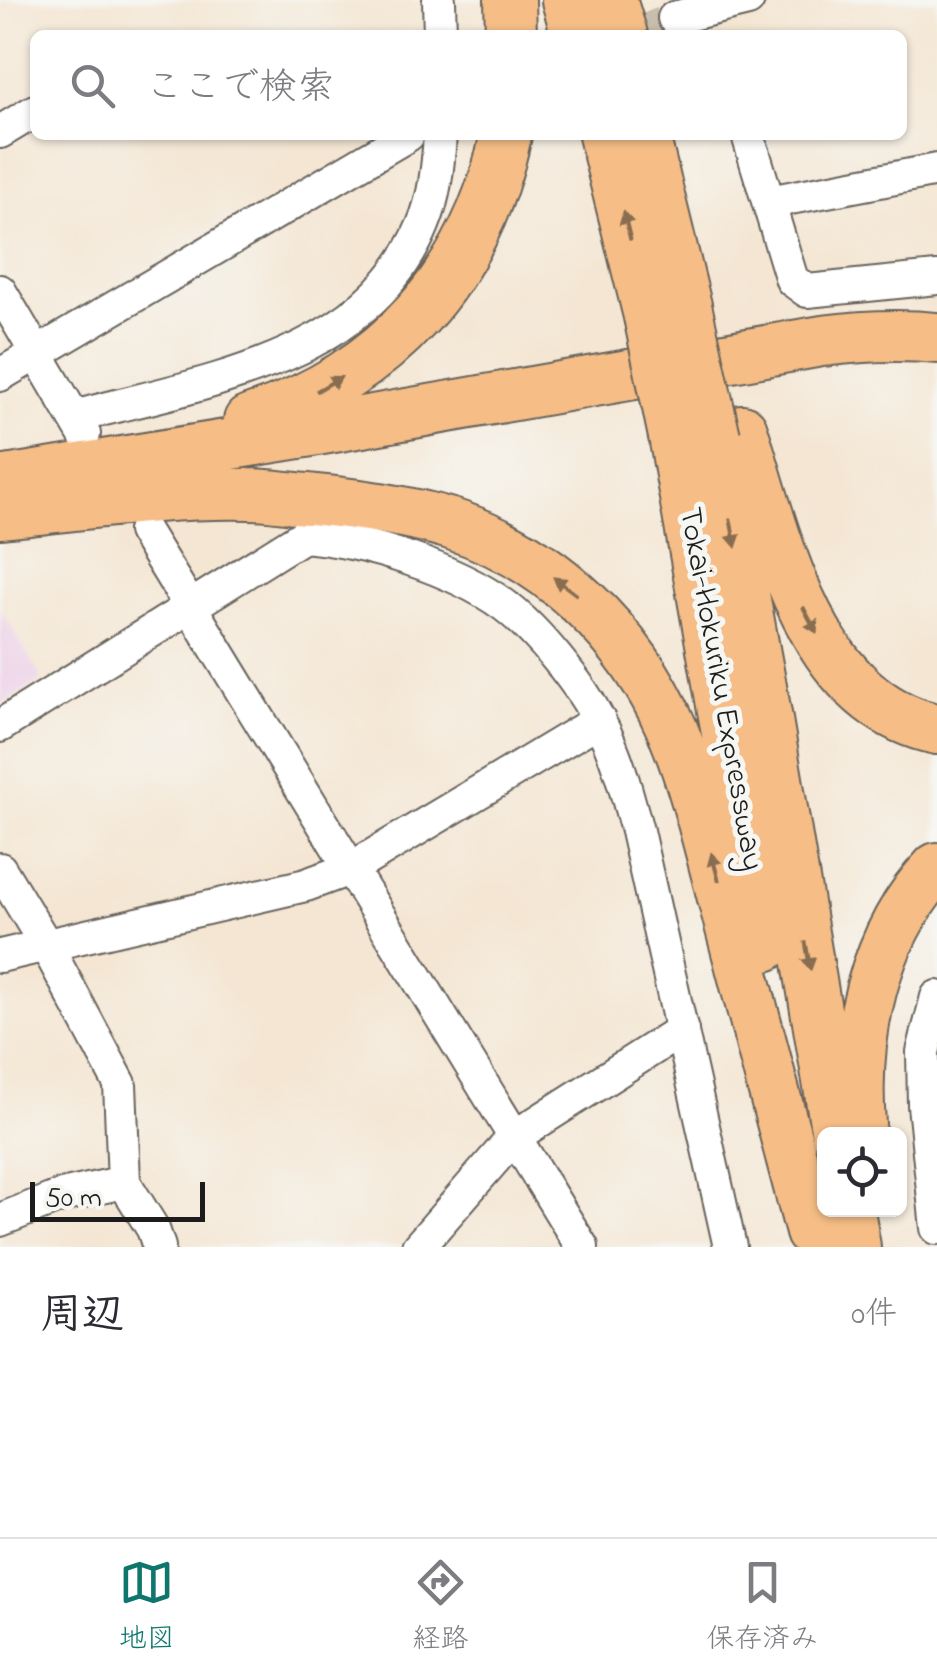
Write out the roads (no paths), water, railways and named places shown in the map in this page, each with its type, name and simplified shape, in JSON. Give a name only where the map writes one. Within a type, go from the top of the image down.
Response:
[{"type":"highway","points":[[510,0],[511,30]]},
{"type":"highway","points":[[567,0],[575,30]]},
{"type":"highway","points":[[611,0],[619,30]]},
{"type":"highway","points":[[2,497],[268,415],[351,372],[387,346],[422,313],[453,270],[498,174],[505,140]]},
{"type":"highway","name":"Tokai-Hokuriku Expressway","points":[[606,140],[680,308]]},
{"type":"highway","name":"Tokai-Hokuriku Expressway","points":[[645,140],[711,436],[766,714],[836,1127]]},
{"type":"highway","points":[[654,140],[680,308],[711,436],[816,632],[840,668],[865,694],[898,715],[937,728]]},
{"type":"highway","points":[[2,497],[324,428],[822,341],[866,336],[937,338]]},
{"type":"highway","points":[[2,497],[829,367],[888,362],[937,365]]},
{"type":"highway","name":"Tokai-Hokuriku Expressway","points":[[711,436],[755,884],[832,1234]]},
{"type":"highway","points":[[2,497],[251,494],[403,512],[496,542],[581,599],[616,636],[646,679],[671,728],[832,1234]]},
{"type":"highway","points":[[860,1127],[860,1047],[866,1003],[878,967],[909,903],[937,868]]},
{"type":"highway","points":[[867,1217],[869,1247]]},
{"type":"street","points":[[438,0],[440,30]]},
{"type":"street","points":[[697,16],[748,0]]},
{"type":"street","points":[[0,132],[30,114]]},
{"type":"street","points":[[0,375],[399,140]]},
{"type":"street","points":[[0,291],[80,427],[280,358],[324,336],[367,305],[402,267],[424,224],[437,175],[440,140]]},
{"type":"street","points":[[750,140],[792,280],[807,291],[937,278]]},
{"type":"street","points":[[770,202],[937,170]]},
{"type":"street","points":[[144,530],[582,1247]]},
{"type":"street","points":[[0,726],[303,536],[333,539],[432,568],[474,586],[506,606],[566,670],[599,720],[620,766],[730,1247]]},
{"type":"street","points":[[0,956],[306,884],[352,868],[599,720]]},
{"type":"street","points":[[0,870],[46,945],[120,1084],[124,1182],[154,1229],[159,1247]]},
{"type":"street","points":[[937,997],[924,1052],[924,1105],[937,1228]]},
{"type":"street","points":[[418,1247],[514,1137],[682,1030]]},
{"type":"street","points":[[0,1220],[61,1196],[124,1182]]},
{"type":"tunnel","points":[[645,30],[674,18]]}]
